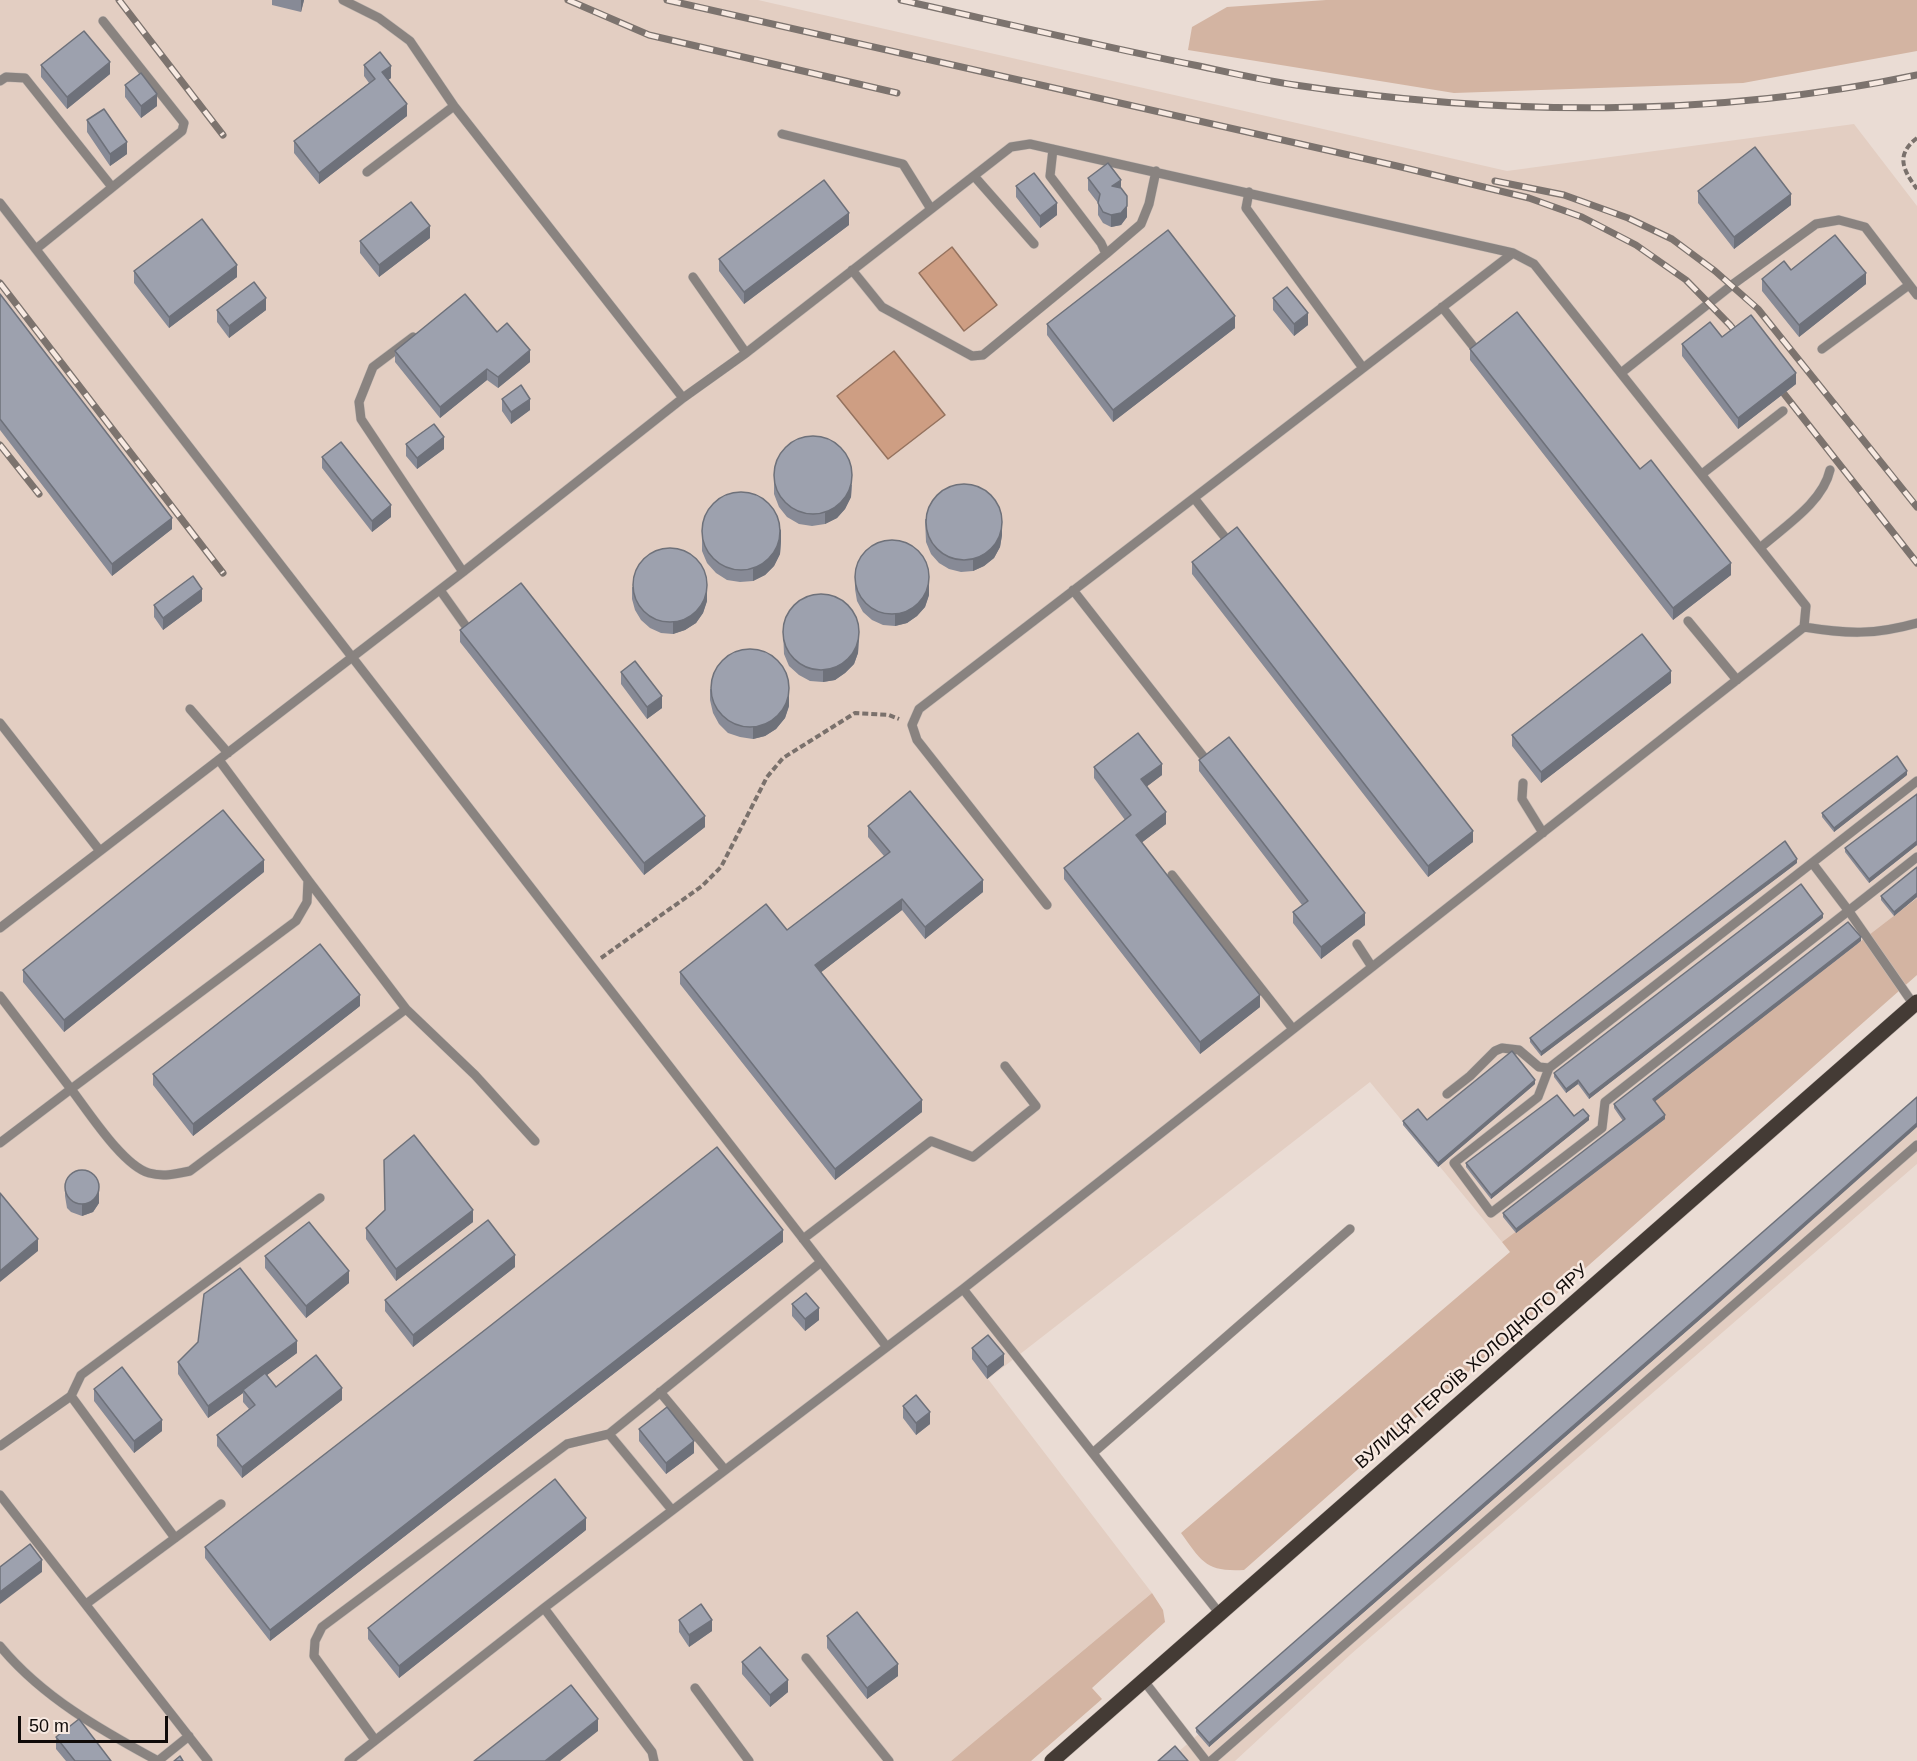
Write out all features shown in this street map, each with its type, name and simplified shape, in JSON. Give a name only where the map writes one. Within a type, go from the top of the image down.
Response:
[{"type":"main road","name":"ВУЛИЦЯ ГЕРОЇВ ХОЛОДНОГО ЯРУ","points":[[1052,1761],[1916,1004]]},
{"type":"lane","points":[[343,0],[380,18],[410,41],[454,106],[683,398]]},
{"type":"lane","points":[[36,249],[182,131],[184,123],[103,21]]},
{"type":"lane","points":[[0,81],[6,77],[25,78],[112,187]]},
{"type":"lane","points":[[367,172],[454,106]]},
{"type":"lane","points":[[782,134],[903,164],[931,209]]},
{"type":"lane","points":[[0,928],[440,590],[683,398],[746,353],[1011,147],[1030,144],[1156,171],[1513,253],[1534,264],[1806,606],[1804,627],[963,1289],[544,1608],[349,1761]]},
{"type":"lane","points":[[1053,149],[1050,176],[1101,243],[1106,254]]},
{"type":"lane","points":[[852,270],[882,307],[972,356],[983,356],[1141,224],[1149,204],[1156,171]]},
{"type":"lane","points":[[974,176],[1034,244]]},
{"type":"lane","points":[[1249,192],[1246,208],[1363,368]]},
{"type":"lane","points":[[0,203],[887,1347]]},
{"type":"lane","points":[[1621,373],[1732,285],[1816,224],[1839,220],[1865,227],[1917,295]]},
{"type":"lane","points":[[1047,905],[917,740],[912,725],[919,709],[1513,253]]},
{"type":"lane","points":[[693,277],[746,353]]},
{"type":"lane","points":[[1822,349],[1909,285]]},
{"type":"lane","points":[[1442,307],[1473,346]]},
{"type":"lane","points":[[419,332],[373,367],[359,402],[361,419],[463,572]]},
{"type":"lane","points":[[1702,474],[1783,411]]},
{"type":"lane","points":[[1760,548],[1816,499],[1827,483],[1830,470]]},
{"type":"lane","points":[[1194,498],[1224,536]]},
{"type":"lane","points":[[440,590],[465,625]]},
{"type":"lane","points":[[1074,590],[1203,756]]},
{"type":"lane","points":[[1688,621],[1737,680]]},
{"type":"lane","points":[[1804,627],[1845,633],[1893,630],[1917,623]]},
{"type":"lane","points":[[190,709],[228,753]]},
{"type":"lane","points":[[0,723],[100,851]]},
{"type":"lane","points":[[219,760],[406,1009],[475,1075],[535,1140]]},
{"type":"lane","points":[[1917,781],[1549,1068],[1538,1097],[1454,1163],[1491,1213],[1602,1128],[1605,1102],[1917,857]]},
{"type":"lane","points":[[1523,783],[1522,799],[1543,833]]},
{"type":"lane","points":[[1813,864],[1916,1004]]},
{"type":"lane","points":[[1172,875],[1293,1029]]},
{"type":"lane","points":[[0,1143],[297,921],[307,902],[308,880]]},
{"type":"lane","points":[[1357,944],[1372,967]]},
{"type":"lane","points":[[0,996],[127,1160],[147,1173],[166,1176],[190,1171],[406,1009]]},
{"type":"lane","points":[[1447,1094],[1502,1048],[1519,1050],[1539,1066],[1549,1068]]},
{"type":"lane","points":[[803,1239],[931,1141],[973,1157],[1036,1106],[1005,1066]]},
{"type":"lane","points":[[1211,1761],[1917,1145]]},
{"type":"lane","points":[[0,1446],[71,1396],[81,1375],[320,1198]]},
{"type":"lane","points":[[1094,1452],[1350,1229]]},
{"type":"lane","points":[[375,1740],[314,1656],[315,1641],[322,1627],[567,1444],[609,1434],[821,1262]]},
{"type":"lane","points":[[963,1289],[1220,1614]]},
{"type":"lane","points":[[660,1392],[725,1470]]},
{"type":"lane","points":[[71,1396],[175,1538]]},
{"type":"lane","points":[[609,1434],[672,1510]]},
{"type":"lane","points":[[0,1495],[208,1761]]},
{"type":"lane","points":[[86,1604],[221,1504]]},
{"type":"lane","points":[[544,1608],[652,1752],[654,1761]]},
{"type":"lane","points":[[0,1646],[11,1659],[62,1703],[102,1730],[158,1761],[189,1736]]},
{"type":"lane","points":[[806,1658],[889,1761]]},
{"type":"lane","points":[[1144,1681],[1206,1761]]},
{"type":"lane","points":[[695,1688],[748,1761]]},
{"type":"path","points":[[1917,138],[1909,144],[1903,160],[1905,172],[1917,189]]},
{"type":"path","points":[[591,965],[702,886],[721,867],[767,777],[783,758],[855,713],[889,715],[912,725]]},
{"type":"shaded area","points":[[0,0],[758,0],[1507,171],[1854,124],[1917,206],[1917,898],[1653,1101],[1665,1118],[1502,1242],[1370,1082],[988,1379],[1152,1593],[951,1761],[0,1761]]},
{"type":"shaded area","points":[[1326,0],[1917,0],[1917,51],[1743,83],[1454,93],[1188,50],[1192,27],[1227,7]]},
{"type":"shaded area","points":[[952,247],[997,305],[964,331],[919,273]]},
{"type":"shaded area","points":[[894,351],[945,415],[888,459],[837,396]]},
{"type":"shaded area","points":[[1917,898],[1917,975],[1244,1570],[1213,1567],[1200,1558],[1181,1533],[1510,1252],[1502,1242],[1665,1119],[1653,1101]]},
{"type":"shaded area","points":[[1917,1099],[1917,1164],[1351,1654],[1235,1761],[1168,1761]]},
{"type":"shaded area","points":[[1152,1593],[1163,1610],[1165,1622],[1092,1688],[1102,1699],[1031,1761],[951,1761]]},
{"type":"building","points":[[84,31],[110,62],[67,97],[41,65]]},
{"type":"building","points":[[380,52],[391,66],[382,72],[407,104],[319,173],[294,141],[375,79],[364,65]]},
{"type":"building","points":[[141,73],[157,94],[141,106],[125,85]]},
{"type":"building","points":[[104,109],[127,142],[110,154],[87,120]]},
{"type":"building","points":[[1755,147],[1791,194],[1734,237],[1698,191]]},
{"type":"building","points":[[1108,163],[1121,180],[1112,186],[1121,188],[1127,196],[1127,206],[1121,213],[1111,215],[1103,212],[1098,203],[1100,194],[1088,178]]},
{"type":"building","points":[[1034,173],[1057,203],[1040,216],[1016,186]]},
{"type":"building","points":[[824,180],[849,213],[744,292],[719,259]]},
{"type":"building","points":[[411,202],[430,226],[379,265],[360,241]]},
{"type":"building","points":[[202,219],[237,265],[169,317],[134,271]]},
{"type":"building","points":[[1168,230],[1235,316],[1113,410],[1047,324]]},
{"type":"building","points":[[1835,235],[1866,273],[1799,325],[1762,279],[1784,261],[1791,270]]},
{"type":"building","points":[[254,282],[266,298],[229,326],[217,310]]},
{"type":"building","points":[[1287,287],[1308,313],[1294,324],[1273,298]]},
{"type":"building","points":[[0,294],[172,518],[112,564],[0,419]]},
{"type":"building","points":[[465,294],[497,332],[507,323],[530,350],[498,377],[487,369],[440,407],[395,351]]},
{"type":"building","points":[[1517,312],[1640,469],[1651,460],[1731,563],[1673,608],[1470,349]]},
{"type":"building","points":[[1751,315],[1796,373],[1738,418],[1682,344],[1710,322],[1722,337]]},
{"type":"building","points":[[521,385],[530,399],[511,412],[502,399]]},
{"type":"building","points":[[434,424],[444,437],[417,458],[406,444]]},
{"type":"building","points":[[813,436],[828,439],[841,447],[849,460],[852,475],[849,490],[841,503],[828,511],[813,514],[798,511],[785,503],[777,490],[774,475],[777,460],[785,447],[798,439]]},
{"type":"building","points":[[341,442],[391,505],[372,521],[322,457]]},
{"type":"building","points":[[964,484],[979,487],[991,495],[999,507],[1002,522],[999,537],[991,549],[979,557],[964,560],[949,557],[937,549],[929,537],[926,522],[929,507],[937,495],[949,487]]},
{"type":"building","points":[[733,492],[749,492],[763,498],[774,509],[780,523],[780,539],[774,553],[763,564],[749,570],[733,570],[719,564],[708,553],[702,539],[702,523],[708,509],[719,498]]},
{"type":"building","points":[[1237,527],[1473,831],[1428,866],[1192,562]]},
{"type":"building","points":[[892,540],[906,543],[918,551],[926,563],[929,577],[926,591],[918,603],[906,611],[892,614],[878,611],[866,603],[858,591],[855,577],[858,563],[866,551],[878,543]]},
{"type":"building","points":[[670,548],[691,554],[701,564],[707,585],[701,606],[691,616],[670,622],[649,616],[639,606],[633,585],[639,564],[649,554]]},
{"type":"building","points":[[193,576],[202,589],[163,618],[154,605]]},
{"type":"building","points":[[521,583],[705,816],[644,863],[460,630]]},
{"type":"building","points":[[821,594],[835,597],[848,605],[856,618],[859,632],[856,646],[848,659],[835,667],[821,670],[807,667],[794,659],[786,646],[783,632],[786,618],[794,605],[807,597]]},
{"type":"building","points":[[1642,634],[1671,671],[1541,772],[1512,735]]},
{"type":"building","points":[[750,649],[765,652],[778,660],[786,673],[789,688],[786,703],[778,716],[765,724],[750,727],[735,724],[722,716],[714,703],[711,688],[714,673],[722,660],[735,652]]},
{"type":"building","points":[[635,661],[662,696],[647,707],[621,672]]},
{"type":"building","points":[[1138,733],[1162,764],[1141,779],[1166,812],[1136,835],[1260,995],[1200,1042],[1064,868],[1131,815],[1094,767]]},
{"type":"building","points":[[1229,737],[1365,913],[1321,947],[1293,912],[1308,901],[1199,760]]},
{"type":"building","points":[[1897,756],[1907,771],[1834,828],[1822,813]]},
{"type":"building","points":[[910,791],[983,880],[925,927],[902,899],[815,965],[922,1100],[835,1169],[680,972],[766,904],[787,930],[890,852],[868,826]]},
{"type":"building","points":[[1917,794],[1917,841],[1869,879],[1845,848]]},
{"type":"building","points":[[223,810],[264,860],[64,1020],[23,970]]},
{"type":"building","points":[[1785,841],[1797,859],[1541,1052],[1530,1038]]},
{"type":"building","points":[[1917,867],[1917,893],[1894,912],[1881,896]]},
{"type":"building","points":[[1801,884],[1823,914],[1589,1095],[1578,1080],[1566,1089],[1554,1073]]},
{"type":"building","points":[[1848,922],[1861,937],[1653,1099],[1665,1115],[1516,1229],[1503,1213],[1625,1119],[1614,1104]]},
{"type":"building","points":[[320,944],[360,995],[193,1124],[153,1074]]},
{"type":"building","points":[[1512,1051],[1535,1080],[1438,1163],[1403,1121],[1418,1109],[1427,1120]]},
{"type":"building","points":[[1557,1095],[1574,1116],[1583,1109],[1589,1116],[1491,1195],[1466,1163]]},
{"type":"building","points":[[1917,1097],[1917,1123],[1720,1298],[1209,1743],[1196,1728]]},
{"type":"building","points":[[414,1135],[473,1210],[396,1269],[366,1228],[385,1210],[384,1160]]},
{"type":"building","points":[[717,1147],[783,1230],[270,1630],[205,1547]]},
{"type":"building","points":[[82,1170],[94,1175],[99,1187],[94,1199],[82,1204],[70,1199],[65,1187],[70,1175]]},
{"type":"building","points":[[0,1193],[38,1239],[0,1271]]},
{"type":"building","points":[[488,1220],[515,1255],[413,1335],[385,1300]]},
{"type":"building","points":[[309,1222],[349,1271],[306,1306],[265,1256]]},
{"type":"building","points":[[240,1268],[297,1341],[208,1406],[178,1362],[198,1342],[204,1294]]},
{"type":"building","points":[[806,1293],[819,1308],[805,1319],[792,1304]]},
{"type":"building","points":[[988,1335],[1004,1354],[987,1367],[972,1348]]},
{"type":"building","points":[[316,1355],[342,1388],[242,1467],[217,1435],[255,1405],[243,1390],[265,1373],[276,1387]]},
{"type":"building","points":[[122,1367],[162,1420],[134,1441],[94,1389]]},
{"type":"building","points":[[916,1395],[930,1412],[916,1423],[903,1406]]},
{"type":"building","points":[[667,1407],[694,1441],[666,1463],[639,1429]]},
{"type":"building","points":[[555,1479],[586,1518],[399,1666],[368,1628]]},
{"type":"building","points":[[30,1544],[42,1560],[0,1592],[0,1567]]},
{"type":"building","points":[[701,1604],[712,1620],[689,1635],[679,1620]]},
{"type":"building","points":[[857,1612],[898,1664],[867,1688],[827,1636]]},
{"type":"building","points":[[760,1647],[788,1680],[770,1695],[742,1662]]},
{"type":"building","points":[[571,1685],[598,1719],[545,1761],[474,1761]]},
{"type":"building","points":[[79,1719],[111,1761],[75,1761],[56,1737]]},
{"type":"building","points":[[1175,1746],[1188,1761],[1158,1761]]},
{"type":"railway","points":[[119,0],[223,135]]},
{"type":"railway","points":[[568,0],[649,35],[897,93]]},
{"type":"railway","points":[[667,0],[1529,198],[1582,217],[1636,245],[1686,280],[1743,341]]},
{"type":"railway","points":[[901,0],[1270,81],[1450,103],[1607,108],[1685,105],[1763,99],[1840,89],[1917,75]]},
{"type":"railway","points":[[1495,181],[1564,195],[1628,218],[1672,239],[1715,271],[1758,309],[1917,507]]},
{"type":"railway","points":[[0,283],[223,573]]},
{"type":"railway","points":[[1774,381],[1917,563]]},
{"type":"railway","points":[[0,445],[39,494]]}]
